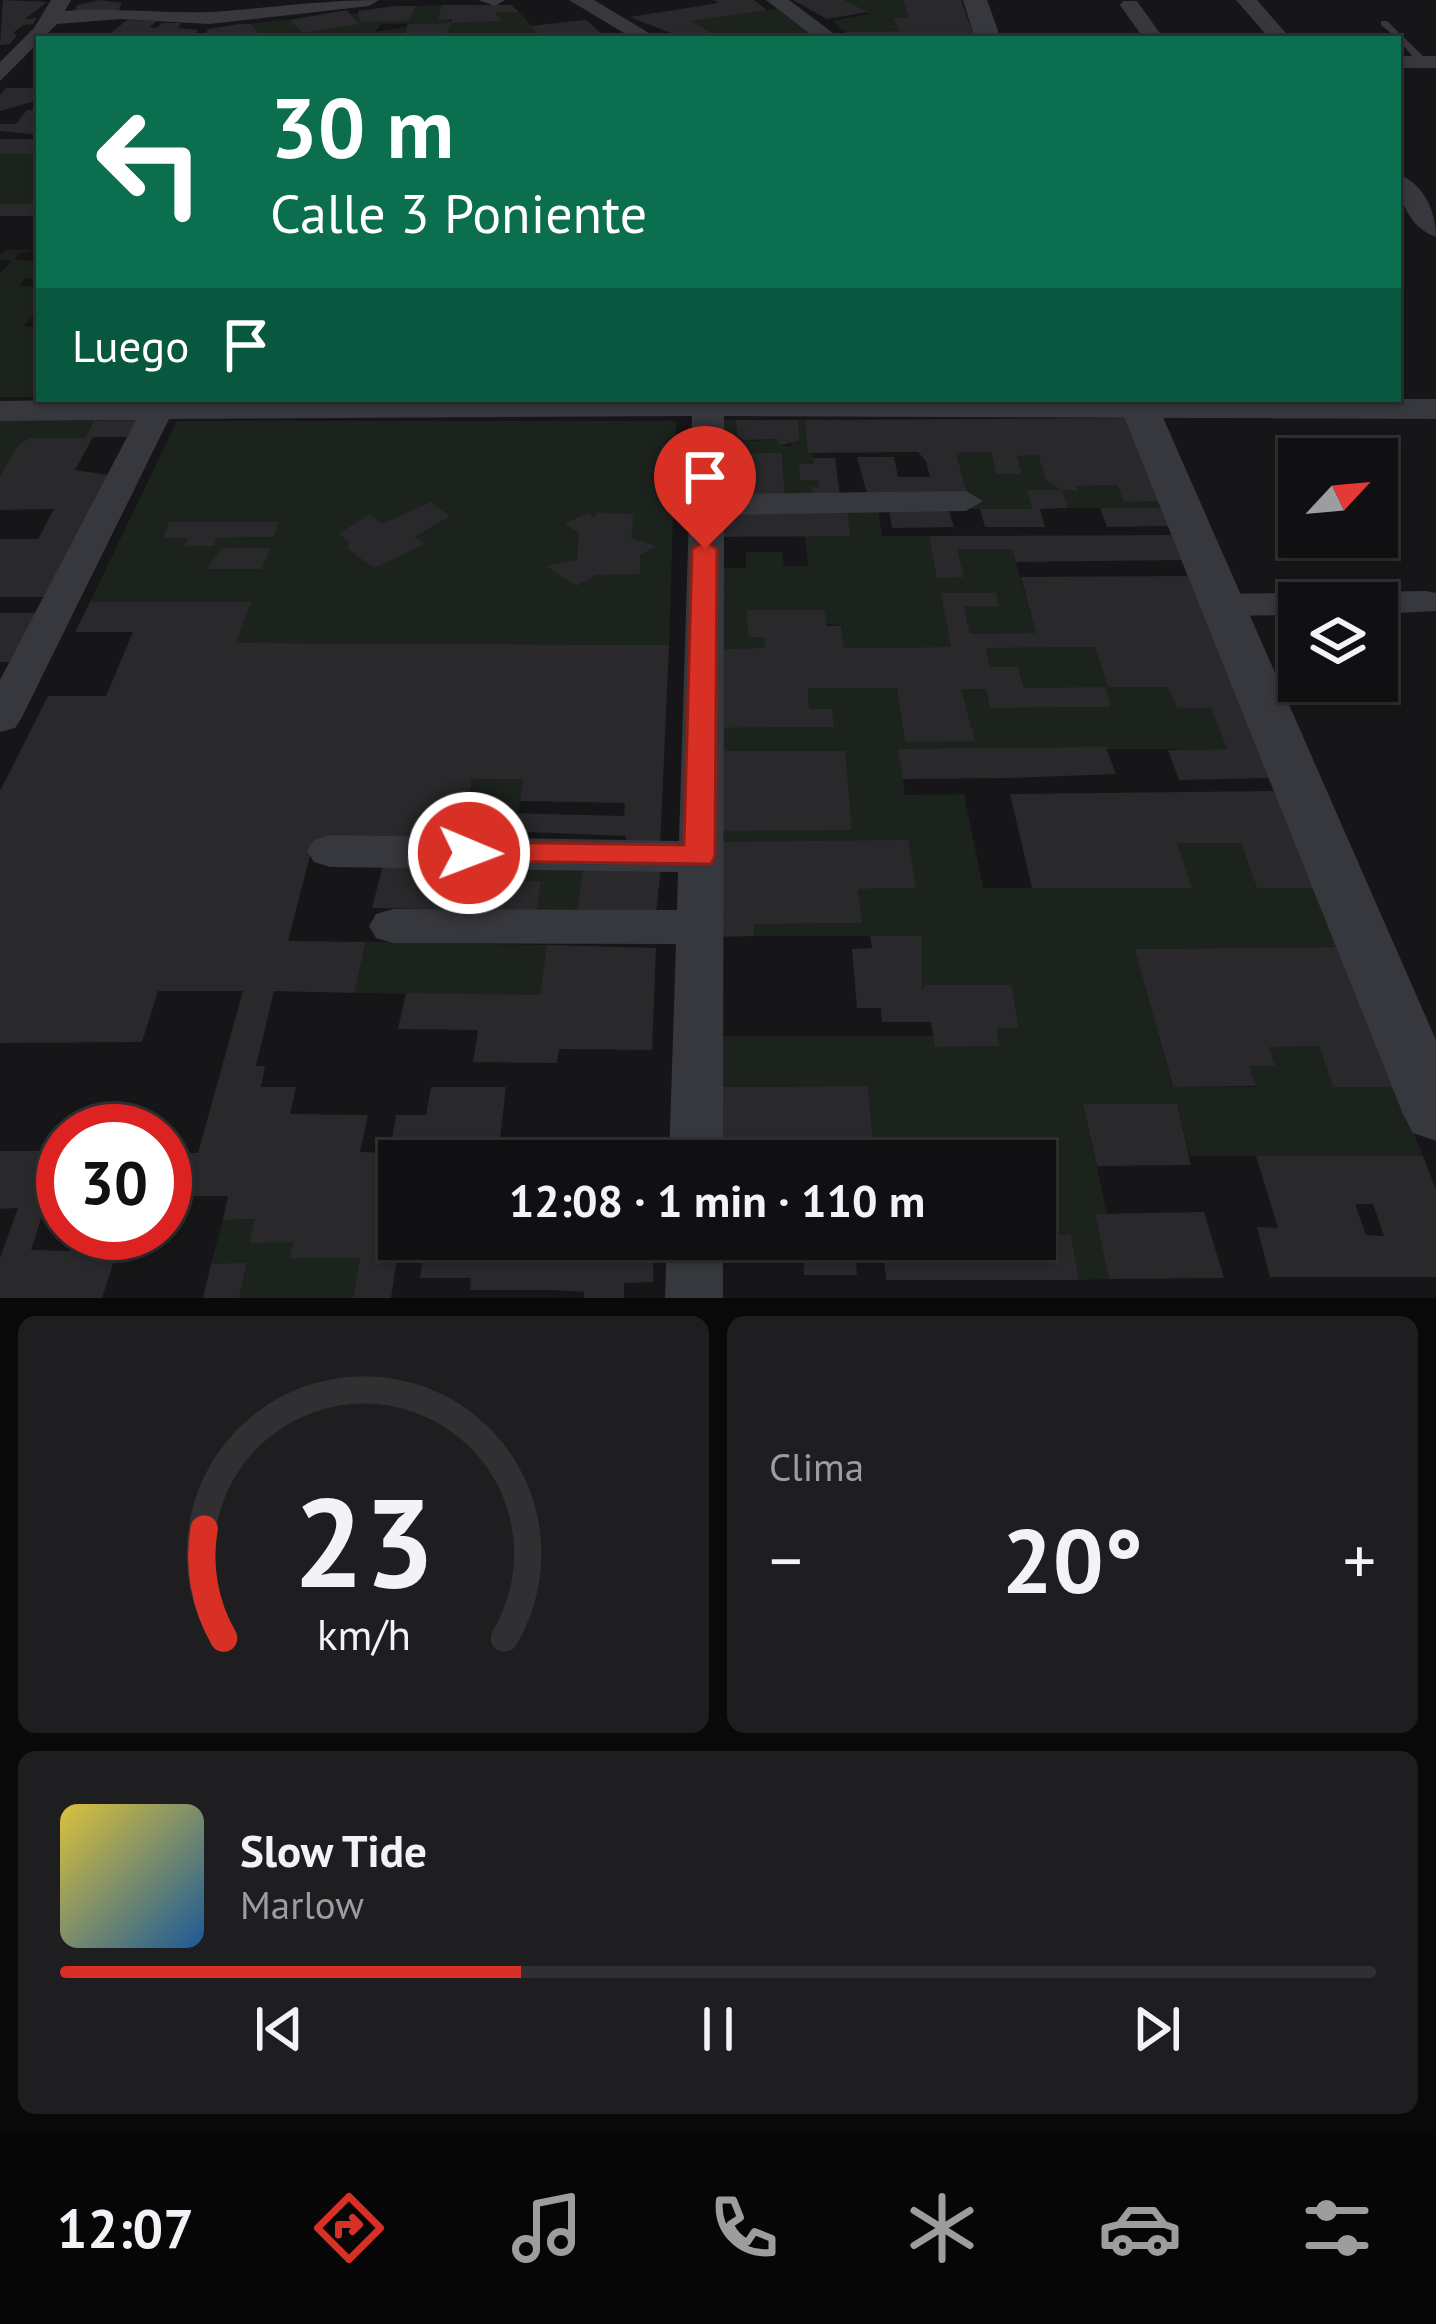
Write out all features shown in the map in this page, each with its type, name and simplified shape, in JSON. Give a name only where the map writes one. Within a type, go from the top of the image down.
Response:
[{"type":"street","points":[[52,22],[126,7],[250,8],[369,0]]},
{"type":"street","points":[[579,0],[644,36]]},
{"type":"street","points":[[776,0],[828,36]]},
{"type":"street","points":[[976,0],[987,36]]},
{"type":"street","points":[[1246,0],[1278,36]]},
{"type":"street","points":[[1130,5],[1152,36]]},
{"type":"street","points":[[2,69],[36,37]]},
{"type":"street","points":[[2,69],[36,66]]},
{"type":"street","points":[[1401,186],[1436,229]]},
{"type":"street","points":[[696,1140],[708,402]]},
{"type":"street","points":[[0,411],[160,405],[708,402],[1138,403],[1436,410]]},
{"type":"street","points":[[1138,403],[1436,1114]]},
{"type":"street","points":[[0,719],[160,405]]},
{"type":"street","points":[[706,505],[965,501]]},
{"type":"street","points":[[1398,602],[1426,602]]},
{"type":"street","points":[[1220,604],[1278,604]]},
{"type":"street","points":[[330,850],[700,856]]},
{"type":"street","points":[[393,926],[700,927]]},
{"type":"street","points":[[694,1298],[695,1260]]},
{"type":"lane","points":[[1384,23],[1399,36]]},
{"type":"lane","points":[[1401,37],[1430,62]]},
{"type":"shaded area","points":[[844,0],[903,0],[909,18],[899,31],[845,32],[832,21],[869,14]]},
{"type":"shaded area","points":[[442,5],[452,23],[501,21],[495,12],[519,12],[541,36],[446,36],[450,23],[381,24],[375,32],[406,27],[402,36],[261,36],[251,24],[288,19],[303,33],[358,23],[351,14],[359,14],[361,22],[408,21],[416,6]]},
{"type":"shaded area","points":[[780,8],[816,36],[717,36],[691,21]]},
{"type":"shaded area","points":[[0,154],[36,154],[36,204],[0,204]]},
{"type":"shaded area","points":[[7,250],[36,250],[18,253],[14,260],[36,261],[36,278],[25,278],[19,287],[36,285],[36,313],[23,326],[36,327],[36,397],[0,397],[0,273],[12,261],[0,260]]},
{"type":"shaded area","points":[[721,420],[736,420],[737,434],[755,441],[778,439],[779,446],[791,446],[791,440],[800,439],[798,420],[805,420],[814,464],[799,464],[800,479],[818,480],[819,487],[811,487],[812,496],[785,497],[782,453],[722,453]]},
{"type":"shaded area","points":[[0,421],[94,421],[85,438],[29,438],[0,476]]},
{"type":"shaded area","points":[[177,421],[676,421],[669,645],[236,643],[250,602],[90,602]],"holes":[[[170,522],[278,522],[273,537],[216,538],[213,546],[186,546],[188,538],[163,537]]]},
{"type":"shaded area","points":[[991,452],[998,474],[1021,474],[1017,456],[1038,455],[1046,480],[1065,491],[1077,491],[1076,486],[1117,485],[1124,502],[1158,501],[1161,508],[1068,508],[1061,490],[1028,490],[1032,509],[971,509],[956,453]]},
{"type":"shaded area","points":[[847,508],[878,508],[882,536],[929,536],[938,578],[957,549],[1012,549],[1036,633],[970,634],[964,607],[999,605],[942,593],[951,647],[844,648],[841,626],[748,610],[748,636],[764,637],[765,648],[710,649],[710,568],[746,568],[746,552],[782,552],[784,566],[808,566],[805,536],[849,536]]},
{"type":"shaded area","points":[[1095,647],[1108,687],[1168,687],[1177,709],[1211,708],[1227,749],[899,749],[905,795],[964,794],[983,888],[1191,888],[1177,843],[1241,843],[1257,888],[1314,888],[1337,947],[1136,949],[1172,1087],[1256,1087],[1249,1066],[1269,1047],[1319,1046],[1333,1087],[1395,1087],[1423,1156],[1190,1156],[1177,1104],[1083,1104],[1107,1214],[1095,1215],[1109,1279],[1079,1280],[1071,1235],[1056,1235],[1056,1140],[873,1140],[868,1086],[711,1087],[712,1036],[934,1036],[936,1047],[998,1046],[997,1028],[1019,1027],[1010,985],[922,992],[922,936],[754,936],[754,924],[861,923],[858,889],[915,888],[908,841],[712,842],[712,831],[852,829],[844,751],[712,751],[712,728],[833,727],[832,709],[809,709],[808,688],[897,688],[905,741],[961,689],[986,689],[991,708],[1110,707],[1024,688],[1018,667],[990,667],[986,648]]},
{"type":"shaded area","points":[[472,779],[523,779],[518,813],[467,812]]},
{"type":"shaded area","points":[[520,864],[583,866],[577,912],[537,911],[541,881],[517,880]]},
{"type":"shaded area","points":[[366,942],[547,945],[540,995],[354,993]]},
{"type":"shaded area","points":[[255,1219],[249,1242],[293,1242],[291,1258],[360,1258],[353,1298],[239,1298],[247,1264],[211,1264],[223,1220]]},
{"type":"building","points":[[3,0],[47,2],[25,19],[37,18],[33,24],[13,33],[17,35],[10,44],[0,45]]},
{"type":"building","points":[[100,0],[122,3],[119,10],[74,13],[77,5]]},
{"type":"building","points":[[713,0],[754,0],[767,10],[691,21],[717,36],[678,36],[630,17],[718,3]]},
{"type":"building","points":[[793,0],[844,0],[868,12],[827,19]]},
{"type":"building","points":[[903,0],[961,0],[974,36],[847,36],[845,32],[899,31],[894,18],[909,18]]},
{"type":"building","points":[[442,5],[511,5],[519,12],[495,12],[502,21],[451,23],[452,19],[438,19]]},
{"type":"building","points":[[416,6],[409,21],[360,22],[358,11]]},
{"type":"building","points":[[347,10],[359,24],[303,33],[289,20]]},
{"type":"building","points":[[127,20],[157,21],[149,27],[157,28],[162,23],[181,23],[178,28],[199,30],[193,36],[107,36]]},
{"type":"building","points":[[586,20],[605,36],[541,36],[530,26]]},
{"type":"building","points":[[451,23],[446,36],[402,36],[408,24]]},
{"type":"building","points":[[251,24],[261,36],[204,36],[208,29]]},
{"type":"building","points":[[6,88],[36,88],[36,101],[0,111],[0,95]]},
{"type":"building","points":[[27,110],[36,110],[36,135],[0,131],[0,124],[16,124]]},
{"type":"building","points":[[0,139],[36,139],[36,154],[0,154]]},
{"type":"building","points":[[0,204],[36,204],[36,216],[0,216]]},
{"type":"building","points":[[1127,418],[1158,501],[1124,502],[1117,485],[1062,490],[1046,480],[1038,455],[1017,456],[1022,474],[997,474],[991,452],[956,453],[967,493],[867,494],[857,457],[894,457],[898,477],[930,477],[926,461],[918,452],[808,453],[805,420]]},
{"type":"building","points":[[137,420],[128,437],[93,437],[75,470],[109,475],[49,597],[0,597],[0,539],[38,539],[54,509],[0,510],[0,476],[18,446],[29,438],[85,438],[94,421]]},
{"type":"building","points":[[736,420],[798,420],[800,440],[779,446],[778,439],[744,440],[737,435]]},
{"type":"building","points":[[722,453],[782,453],[785,500],[722,500]]},
{"type":"building","points":[[813,458],[835,458],[840,496],[812,496],[811,487],[819,487],[818,480],[800,480],[799,464],[814,464]]},
{"type":"building","points":[[1027,490],[1062,490],[1068,508],[1040,509],[1045,527],[985,527],[980,509],[1032,509]]},
{"type":"building","points":[[431,502],[450,516],[414,537],[425,544],[374,568],[348,549],[349,542],[339,534],[369,514],[382,524]]},
{"type":"building","points":[[710,507],[847,508],[850,536],[710,537]]},
{"type":"building","points":[[948,508],[954,527],[892,528],[889,509]]},
{"type":"building","points":[[1100,508],[1161,508],[1169,526],[1107,527]]},
{"type":"building","points":[[588,513],[595,518],[596,513],[634,514],[631,538],[656,546],[640,555],[640,574],[596,575],[576,586],[546,566],[577,560],[579,533],[565,524]]},
{"type":"building","points":[[169,522],[279,522],[274,537],[216,538],[214,546],[185,546],[188,538],[163,538]]},
{"type":"building","points":[[1172,535],[1183,560],[1016,562],[1012,549],[957,549],[964,577],[937,578],[929,536]]},
{"type":"building","points":[[222,548],[270,548],[262,569],[206,569]]},
{"type":"building","points":[[1189,576],[1271,778],[1179,780],[1168,750],[1227,749],[1211,708],[1177,709],[1168,687],[1108,687],[1095,647],[986,648],[990,667],[1018,667],[1024,688],[1105,687],[1111,707],[990,708],[986,689],[961,689],[975,741],[905,742],[897,688],[808,688],[809,709],[832,709],[834,727],[712,728],[710,649],[765,648],[764,637],[748,637],[747,610],[825,610],[827,626],[841,626],[844,648],[951,647],[941,593],[996,593],[999,606],[964,607],[970,634],[1036,633],[1021,577]]},
{"type":"building","points":[[90,602],[251,602],[236,643],[669,645],[660,848],[626,847],[626,836],[528,832],[526,845],[313,844],[288,941],[366,942],[354,993],[274,991],[256,1066],[265,1066],[261,1087],[296,1087],[290,1114],[368,1115],[360,1152],[378,1153],[378,1260],[397,1260],[391,1298],[353,1298],[360,1258],[290,1258],[293,1242],[249,1243],[255,1219],[223,1220],[228,1196],[192,1196],[192,1153],[198,1153],[243,991],[158,991],[142,1042],[0,1043],[0,791],[48,696],[106,696],[133,632],[75,632]],"holes":[[[472,779],[523,779],[520,801],[625,803],[624,816],[467,812]]]},
{"type":"building","points":[[0,613],[38,613],[12,662],[0,662]]},
{"type":"building","points":[[1106,747],[1116,774],[1008,778],[903,779],[898,749]]},
{"type":"building","points":[[712,751],[845,751],[852,830],[712,831]]},
{"type":"building","points":[[1275,791],[1314,888],[1257,888],[1241,843],[1177,843],[1192,888],[1032,888],[1010,794]]},
{"type":"building","points":[[908,840],[916,888],[858,889],[862,923],[754,924],[754,936],[711,937],[712,842]]},
{"type":"building","points":[[384,861],[520,864],[517,880],[541,881],[537,911],[372,908]]},
{"type":"building","points":[[583,866],[661,868],[656,914],[577,912]]},
{"type":"building","points":[[870,936],[922,936],[922,992],[925,985],[1011,985],[1019,1028],[997,1028],[999,1046],[935,1047],[931,1022],[882,1022],[881,1008],[857,1008],[852,949],[872,948]]},
{"type":"building","points":[[547,945],[656,948],[652,1050],[559,1049],[557,1063],[473,1062],[478,1030],[398,1029],[406,993],[540,995]]},
{"type":"building","points":[[1337,947],[1395,1087],[1333,1087],[1319,1046],[1269,1047],[1275,1066],[1249,1066],[1256,1086],[1173,1087],[1135,949]]},
{"type":"building","points":[[868,1086],[873,1140],[711,1140],[711,1087]]},
{"type":"building","points":[[431,1087],[506,1087],[500,1140],[392,1140],[396,1115],[426,1115]]},
{"type":"building","points":[[1083,1104],[1177,1104],[1191,1165],[1097,1166]]},
{"type":"building","points":[[0,1151],[36,1151],[36,1235],[31,1250],[36,1250],[36,1260],[114,1260],[102,1298],[0,1298],[0,1258],[18,1208],[0,1209]]},
{"type":"building","points":[[1256,1156],[1423,1156],[1436,1190],[1436,1277],[1270,1277],[1257,1227],[1278,1228]],"holes":[[[1355,1204],[1373,1204],[1384,1236],[1366,1235]]]},
{"type":"building","points":[[1204,1212],[1224,1278],[1109,1279],[1095,1214]]},
{"type":"building","points":[[1056,1235],[1071,1235],[1079,1280],[886,1280],[884,1260],[1056,1260]]},
{"type":"building","points":[[423,1260],[654,1260],[653,1282],[624,1283],[624,1298],[584,1298],[584,1292],[555,1290],[470,1290],[471,1278],[420,1278]]},
{"type":"building","points":[[804,1260],[856,1260],[857,1275],[804,1275]]},
{"type":"building","points":[[247,1263],[239,1298],[203,1298],[211,1264]]},
{"type":"route","points":[[469,853],[700,856],[705,549]]}]
